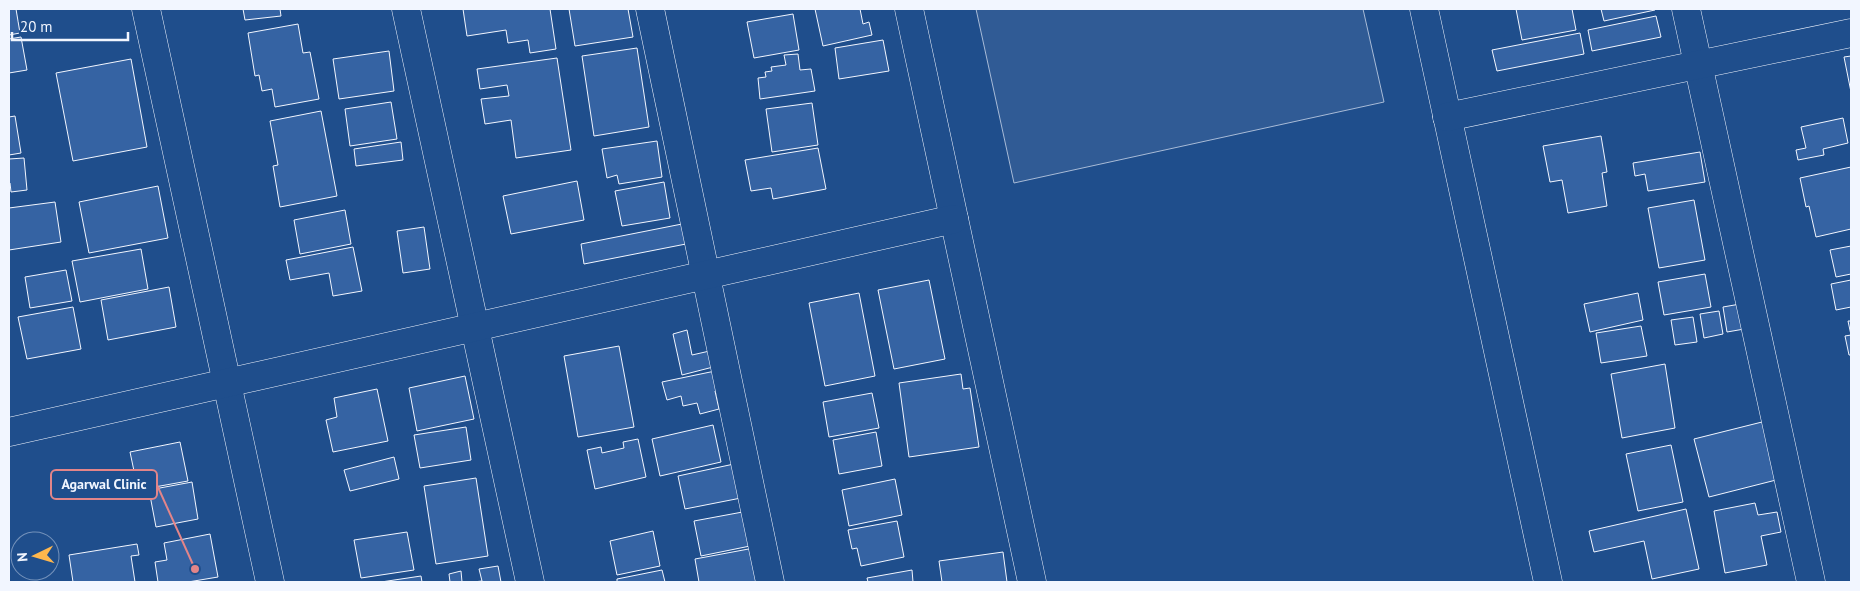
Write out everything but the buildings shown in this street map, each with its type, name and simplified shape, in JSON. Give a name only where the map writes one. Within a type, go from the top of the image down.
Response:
[{"type":"street","points":[[146,9],[270,582]]},
{"type":"street","points":[[406,9],[530,582]]},
{"type":"street","points":[[650,9],[770,582]]},
{"type":"street","points":[[909,9],[1032,582]]},
{"type":"street","points":[[1424,9],[1548,582]]},
{"type":"street","points":[[1686,9],[1811,582]]},
{"type":"street","points":[[1447,116],[1851,33]]},
{"type":"street","points":[[9,432],[954,219]]},
{"type":"shaded area","points":[[976,9],[1363,9],[1384,102],[1014,183]]},
{"type":"place","name":"Agarwal Clinic","points":[[195,569]]}]
